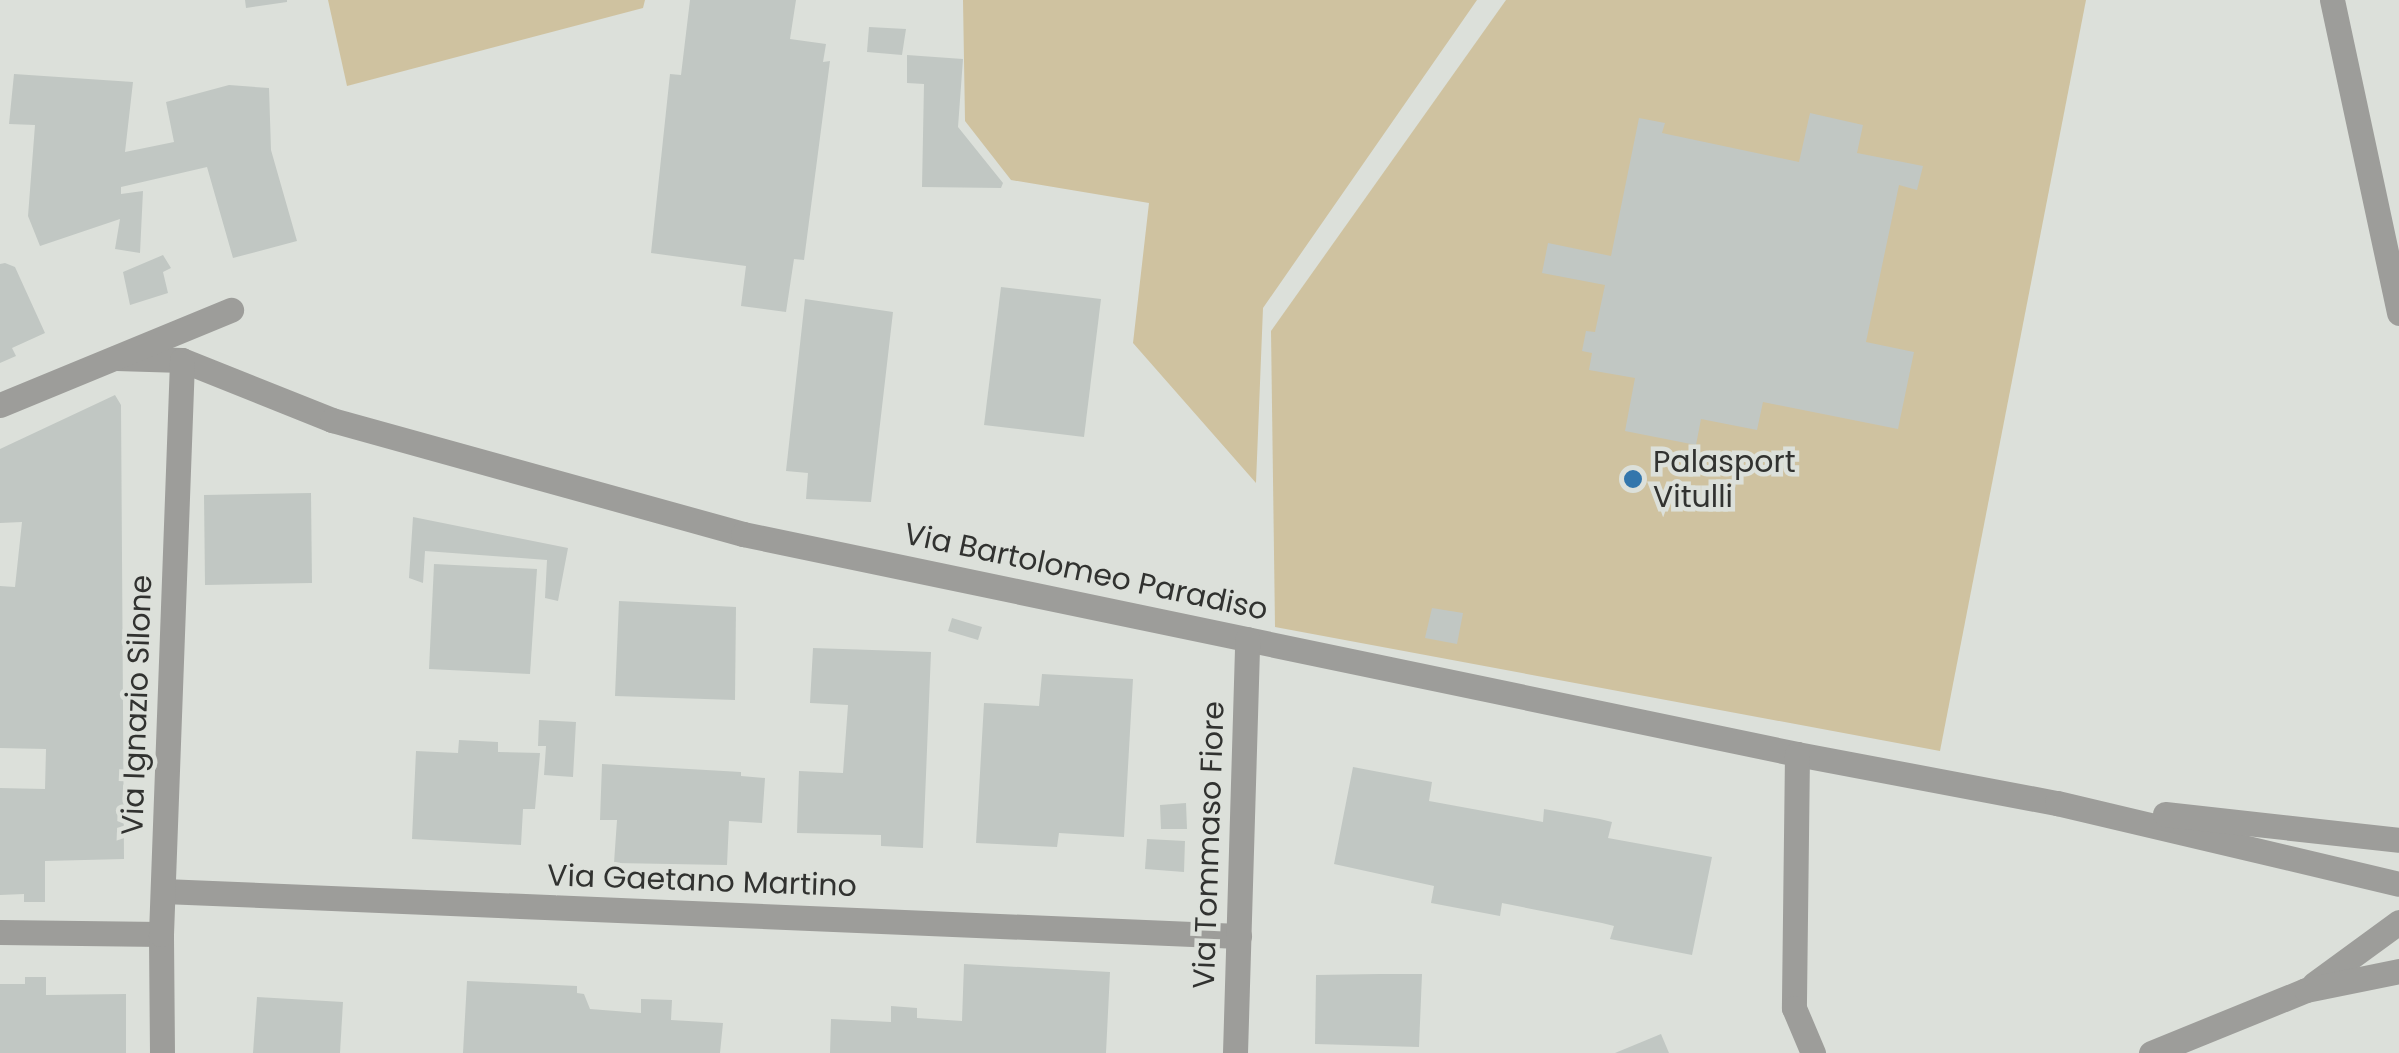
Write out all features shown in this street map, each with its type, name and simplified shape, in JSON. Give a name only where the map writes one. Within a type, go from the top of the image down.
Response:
[{"type":"street","points":[[2332,0],[2399,314]]},
{"type":"street","points":[[0,405],[231,310]]},
{"type":"street","name":"Via Bartolomeo Paradiso","points":[[116,358],[182,360],[332,420],[743,534],[1796,754],[2057,802],[2399,884]]},
{"type":"street","name":"Via Ignazio Silone","points":[[162,1053],[161,934],[182,360]]},
{"type":"street","name":"Via Tommaso Fiore","points":[[1236,1053],[1247,640]]},
{"type":"street","points":[[1796,754],[1794,1008],[1813,1053]]},
{"type":"street","name":"Via Bartolomeo Paradiso","points":[[2057,802],[2399,840]]},
{"type":"street","name":"Via Gaetano Martino","points":[[163,891],[1239,936]]},
{"type":"street","points":[[2306,990],[2399,922]]},
{"type":"street","points":[[0,932],[161,934]]},
{"type":"street","points":[[2151,1053],[2306,990],[2399,971]]},
{"type":"shaded area","points":[[328,0],[645,0],[643,8],[347,86]]},
{"type":"shaded area","points":[[963,0],[1477,0],[1263,308],[1256,483],[1133,343],[1149,203],[1011,180],[965,121]]},
{"type":"shaded area","name":"Palasport Vitulli","points":[[1506,0],[2086,0],[1940,751],[1275,627],[1271,331]]},
{"type":"building","points":[[245,0],[287,0],[287,2],[246,8]]},
{"type":"building","points":[[690,0],[796,0],[790,39],[826,44],[823,62],[830,61],[804,260],[794,259],[786,312],[741,306],[746,266],[651,253],[670,74],[681,75]]},
{"type":"building","points":[[869,27],[906,29],[902,55],[867,52]]},
{"type":"building","points":[[907,55],[963,59],[958,127],[1003,183],[1001,188],[922,187],[924,84],[907,83]]},
{"type":"building","points":[[14,74],[133,82],[125,152],[174,142],[166,102],[229,85],[269,88],[271,150],[297,241],[233,258],[207,167],[121,187],[121,194],[143,191],[140,253],[115,249],[120,219],[40,246],[28,216],[35,125],[9,124]]},
{"type":"building","name":"Palasport Vitulli","points":[[1810,113],[1863,125],[1857,153],[1923,166],[1917,190],[1899,185],[1866,342],[1914,352],[1898,429],[1763,402],[1757,430],[1701,419],[1696,445],[1625,431],[1635,378],[1589,370],[1592,353],[1582,351],[1586,331],[1595,332],[1605,285],[1542,273],[1548,243],[1611,256],[1639,118],[1665,123],[1662,133],[1799,162]]},
{"type":"building","points":[[163,255],[171,268],[163,272],[168,293],[130,305],[123,272]]},
{"type":"building","points":[[0,264],[15,267],[45,333],[12,348],[16,356],[0,363]]},
{"type":"building","points":[[1001,287],[1101,299],[1084,437],[984,425]]},
{"type":"building","points":[[805,299],[893,312],[871,502],[806,499],[808,473],[786,471]]},
{"type":"building","points":[[115,395],[121,405],[124,859],[45,861],[45,902],[24,902],[24,894],[0,895],[0,788],[45,789],[46,749],[0,748],[0,586],[15,587],[22,522],[0,523],[0,449]]},
{"type":"building","points":[[311,493],[312,583],[205,585],[204,495]]},
{"type":"building","points":[[413,517],[568,548],[558,601],[545,598],[547,560],[425,551],[423,583],[409,578]]},
{"type":"building","points":[[434,564],[537,569],[530,674],[429,669]]},
{"type":"building","points":[[619,601],[736,607],[735,700],[615,696]]},
{"type":"building","points":[[1432,608],[1463,613],[1457,644],[1425,638]]},
{"type":"building","points":[[952,618],[982,627],[978,640],[948,631]]},
{"type":"building","points":[[813,648],[931,652],[923,848],[881,846],[881,835],[797,833],[799,771],[843,773],[848,705],[810,703]]},
{"type":"building","points":[[1042,674],[1133,679],[1124,837],[1059,833],[1057,847],[976,843],[984,703],[1039,706]]},
{"type":"building","points":[[539,720],[576,722],[573,777],[544,775],[546,746],[538,746]]},
{"type":"building","points":[[459,740],[498,742],[498,752],[540,753],[535,809],[523,809],[521,845],[412,839],[416,751],[458,753]]},
{"type":"building","points":[[602,764],[741,772],[741,776],[765,778],[762,823],[729,821],[727,865],[614,863],[617,820],[600,820]]},
{"type":"building","points":[[1353,767],[1432,782],[1429,801],[1543,822],[1544,809],[1600,819],[1612,822],[1608,838],[1712,857],[1692,955],[1610,939],[1614,926],[1502,903],[1500,916],[1431,903],[1434,886],[1334,864]]},
{"type":"building","points":[[1186,803],[1187,829],[1161,829],[1160,805]]},
{"type":"building","points":[[1147,839],[1185,841],[1184,872],[1145,869]]},
{"type":"building","points":[[964,964],[1110,972],[1106,1053],[830,1053],[831,1019],[891,1022],[891,1006],[917,1008],[917,1018],[962,1021]]},
{"type":"building","points":[[1422,974],[1419,1047],[1315,1044],[1316,975]]},
{"type":"building","points":[[25,977],[46,977],[46,995],[126,994],[126,1053],[0,1053],[0,984],[25,984]]},
{"type":"building","points":[[467,981],[577,986],[577,993],[584,994],[590,1009],[641,1013],[641,999],[672,1000],[671,1020],[723,1023],[720,1053],[463,1053]]},
{"type":"building","points":[[257,997],[343,1002],[340,1053],[253,1053]]},
{"type":"building","points":[[1661,1034],[1669,1053],[1615,1053]]},
{"type":"place","name":"Palasport Vitulli","points":[[1633,479]]}]
